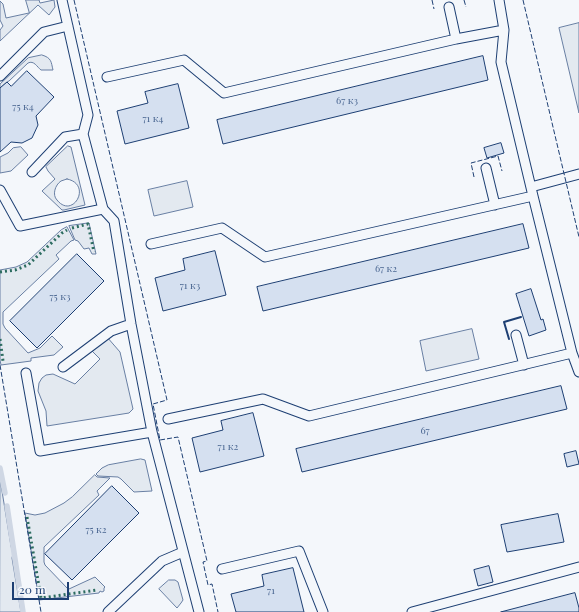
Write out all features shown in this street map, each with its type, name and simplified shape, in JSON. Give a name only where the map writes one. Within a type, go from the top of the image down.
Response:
[{"type":"lane","points":[[62,0],[88,115],[83,134],[103,209],[114,220],[131,324],[152,432],[200,612]]},
{"type":"lane","points":[[499,0],[504,30],[501,62],[530,186],[572,353],[579,372]]},
{"type":"lane","points":[[449,7],[456,39]]},
{"type":"lane","points":[[0,76],[44,32],[68,26]]},
{"type":"lane","points":[[107,77],[184,60],[224,92],[456,39],[504,30]]},
{"type":"lane","points":[[32,172],[65,137],[83,134]]},
{"type":"lane","points":[[486,168],[496,205]]},
{"type":"lane","points":[[530,186],[579,174]]},
{"type":"lane","points":[[0,190],[20,226],[103,209]]},
{"type":"lane","points":[[152,244],[222,228],[265,256],[533,196]]},
{"type":"lane","points":[[63,367],[111,331],[131,324]]},
{"type":"lane","points":[[516,335],[524,365]]},
{"type":"lane","points":[[168,419],[262,400],[309,416],[572,353]]},
{"type":"lane","points":[[26,373],[40,451],[152,432]]},
{"type":"lane","points":[[222,570],[299,551],[322,612]]},
{"type":"lane","points":[[108,612],[162,561],[183,552]]},
{"type":"lane","points":[[412,612],[579,567]]},
{"type":"shaded area","points":[[26,0],[39,0],[40,3],[54,0],[55,7],[49,15],[38,5],[0,41],[0,30],[3,26],[0,20],[0,1],[3,4],[6,18],[29,13]]},
{"type":"shaded area","points":[[579,23],[579,113],[559,28]]},
{"type":"shaded area","points":[[42,55],[49,59],[53,70],[41,70],[34,63],[30,62],[0,88],[0,84],[28,58]]},
{"type":"shaded area","points":[[68,146],[71,147],[85,205],[62,210],[42,191],[55,179],[46,167]],"holes":[[[67,179],[75,182],[79,187],[78,199],[69,206],[63,205],[55,198],[54,193],[56,187],[61,181]]]},
{"type":"shaded area","points":[[21,147],[28,155],[11,171],[0,173],[0,157],[8,153],[13,148]]},
{"type":"shaded area","points":[[187,181],[193,207],[154,216],[148,190]]},
{"type":"shaded area","points":[[89,223],[96,254],[92,254],[89,248],[84,249],[78,241],[75,240],[69,226]]},
{"type":"shaded area","points":[[67,227],[74,240],[56,255],[59,259],[3,312],[3,324],[5,328],[28,353],[40,348],[52,336],[63,347],[54,355],[31,358],[31,361],[1,365],[0,270],[16,267],[27,262],[61,230]]},
{"type":"shaded area","points":[[472,329],[479,359],[426,371],[420,341]]},
{"type":"shaded area","points":[[107,337],[120,352],[133,409],[129,413],[47,426],[46,411],[38,391],[39,383],[42,378],[46,375],[53,374],[75,384],[100,359],[91,350]]},
{"type":"shaded area","points":[[141,459],[145,460],[152,491],[134,492],[118,477],[98,476],[96,474],[108,465]]},
{"type":"shaded area","points":[[95,475],[97,477],[110,478],[97,491],[99,495],[44,547],[44,562],[45,565],[68,589],[95,577],[105,587],[104,591],[100,591],[99,593],[39,600],[25,513],[35,515],[45,513],[64,503]]},
{"type":"shaded area","points":[[0,479],[13,554],[12,558],[21,612],[0,612]]},
{"type":"shaded area","points":[[169,580],[175,580],[178,582],[183,600],[177,608],[159,589]]},
{"type":"building","points":[[483,56],[488,80],[223,144],[217,120]]},
{"type":"building","points":[[27,71],[54,97],[36,116],[38,125],[32,138],[22,143],[11,142],[0,152],[0,88],[7,82],[11,86]]},
{"type":"building","points":[[178,84],[189,128],[125,144],[117,111],[148,103],[145,92]]},
{"type":"building","points":[[501,143],[504,153],[487,158],[484,148]]},
{"type":"building","points":[[523,224],[529,248],[263,311],[257,287]]},
{"type":"building","points":[[215,251],[226,295],[163,311],[155,278],[185,270],[183,259]]},
{"type":"building","points":[[77,254],[104,281],[37,348],[10,321]]},
{"type":"building","points":[[531,289],[541,320],[543,319],[546,330],[529,336],[516,294]]},
{"type":"building","points":[[561,386],[567,409],[302,472],[296,449]]},
{"type":"building","points":[[253,413],[264,456],[200,472],[192,438],[223,430],[221,421]]},
{"type":"building","points":[[576,451],[579,464],[567,467],[564,454]]},
{"type":"building","points":[[112,486],[139,513],[72,580],[45,554]]},
{"type":"building","points":[[558,514],[564,542],[507,552],[501,525]]},
{"type":"building","points":[[489,566],[493,582],[478,586],[474,570]]},
{"type":"building","points":[[293,568],[304,612],[236,612],[231,594],[264,586],[262,575]]},
{"type":"building","points":[[575,593],[579,612],[501,612]]},
{"type":"waterway","points":[[0,468],[5,493]]},
{"type":"waterway","points":[[7,506],[23,612]]},
{"type":"hedge","points":[[72,228],[88,224],[94,252]]},
{"type":"hedge","points":[[0,272],[15,270],[28,265],[67,230]]},
{"type":"hedge","points":[[0,339],[3,361]]},
{"type":"hedge","points":[[27,517],[41,598],[97,590]]},
{"type":"fence","points":[[74,0],[167,400],[153,404],[160,440],[178,437],[207,561],[203,562],[208,585],[212,584],[218,612]]},
{"type":"fence","points":[[432,0],[434,9]]},
{"type":"fence","points":[[464,0],[466,7]]},
{"type":"fence","points":[[523,0],[579,237]]},
{"type":"fence","points":[[474,177],[471,163],[498,156],[502,171]]},
{"type":"fence","points":[[0,365],[41,612]]},
{"type":"wall","points":[[509,339],[504,322],[521,317]]}]
